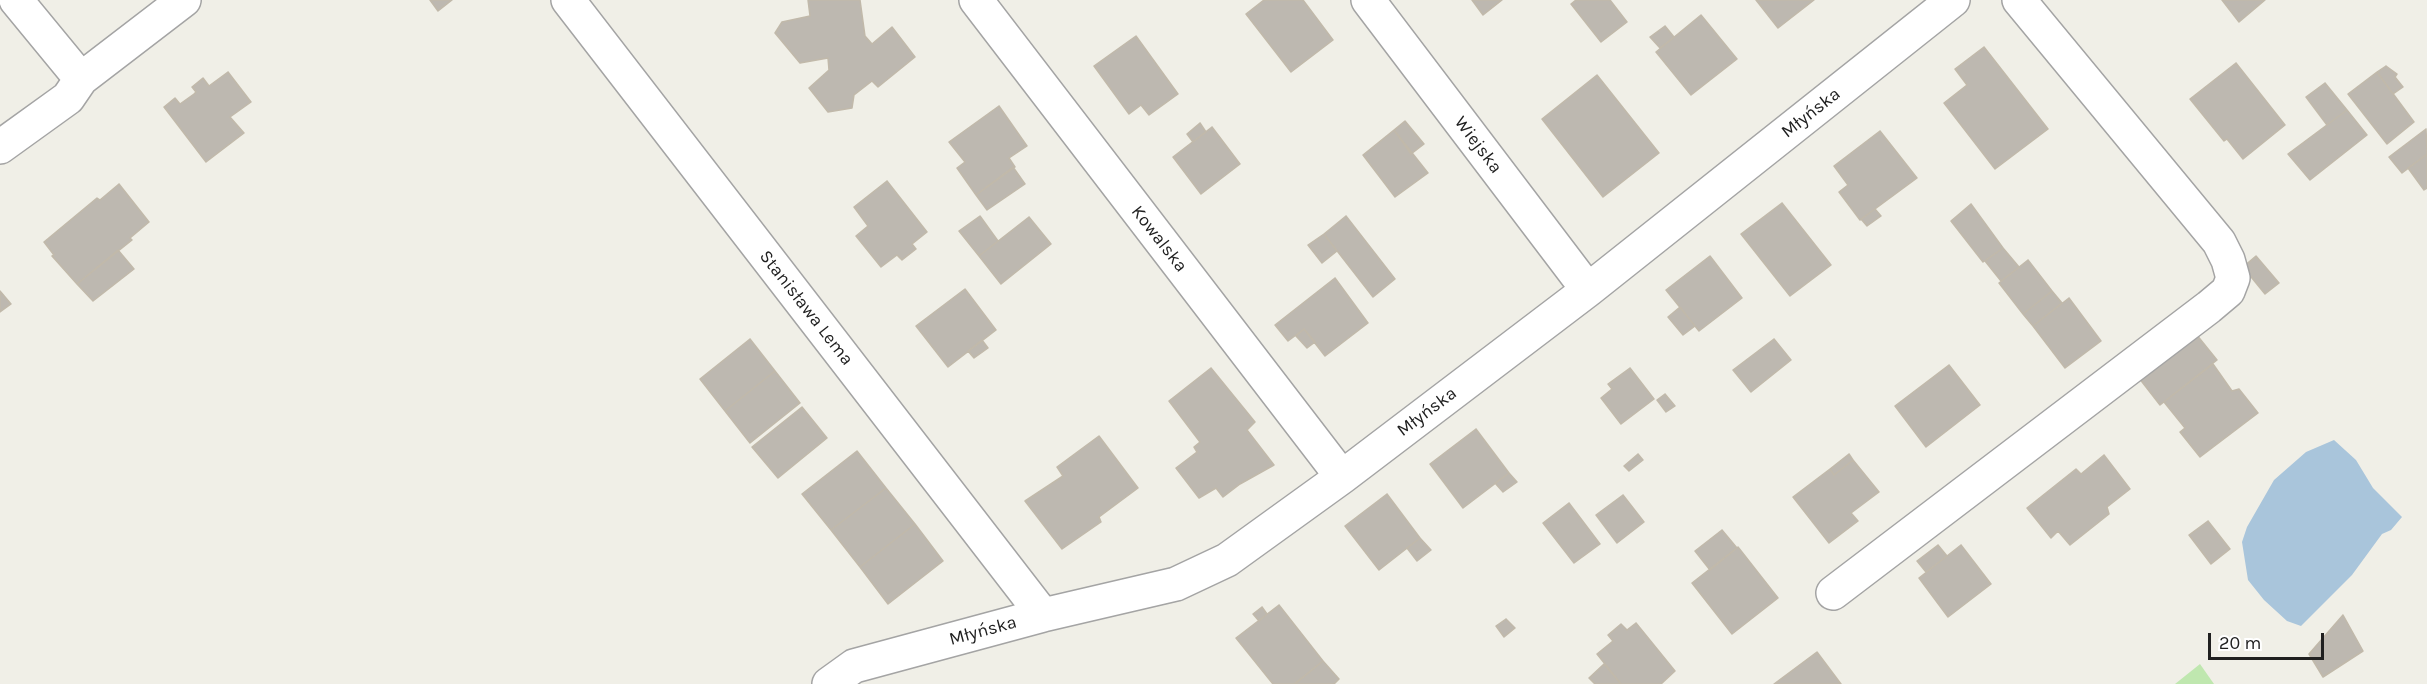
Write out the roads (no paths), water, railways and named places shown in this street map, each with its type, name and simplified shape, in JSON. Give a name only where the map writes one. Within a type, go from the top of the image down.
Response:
[{"type":"street","points":[[16,0],[81,79]]},
{"type":"street","points":[[0,147],[68,98],[81,79],[184,0]]},
{"type":"street","name":"Stanisława Lema","points":[[568,0],[1043,615]]},
{"type":"street","name":"Kowalska","points":[[976,0],[1342,477]]},
{"type":"street","name":"Wiejska","points":[[1368,0],[1588,290]]},
{"type":"street","name":"Młyńska","points":[[829,684],[854,666],[1043,615],[1176,584],[1227,560],[1342,477],[1588,290],[1953,0]]},
{"type":"street","points":[[1833,593],[2209,307],[2228,291],[2233,279],[2228,260],[2219,242],[2019,0]]},
{"type":"water","points":[[2334,440],[2356,460],[2373,488],[2402,517],[2391,530],[2382,534],[2352,575],[2301,626],[2287,621],[2264,600],[2248,580],[2242,542],[2247,527],[2274,480],[2306,452]]}]
